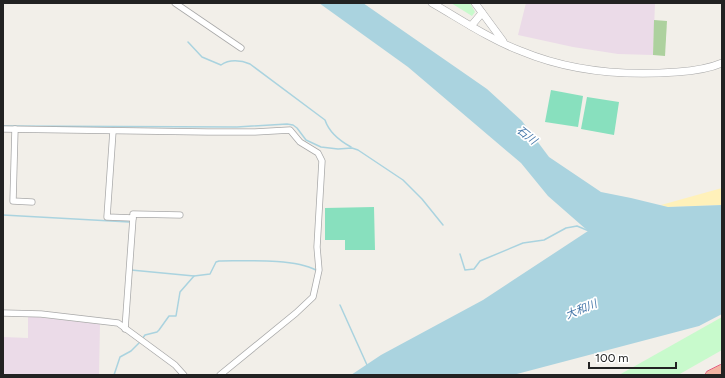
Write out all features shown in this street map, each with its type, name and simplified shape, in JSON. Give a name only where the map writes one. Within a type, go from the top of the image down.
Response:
[{"type":"highway","points":[[710,375],[722,369]]},
{"type":"street","points":[[175,3],[241,48]]},
{"type":"street","points":[[432,3],[471,26],[519,51],[546,60],[593,70],[639,73],[670,72],[697,70],[722,63]]},
{"type":"street","points":[[475,3],[506,44]]},
{"type":"street","points":[[471,26],[482,13]]},
{"type":"street","points":[[3,129],[255,132],[290,130],[300,142],[318,153],[322,161],[317,247],[319,270],[312,297],[296,313],[220,375]]},
{"type":"street","points":[[16,129],[13,201],[32,202]]},
{"type":"street","points":[[113,131],[107,217],[133,218]]},
{"type":"street","points":[[125,329],[133,214],[180,215]]},
{"type":"street","points":[[3,313],[41,314],[118,323],[175,365],[182,374]]},
{"type":"shaded area","points":[[526,3],[655,3],[653,55],[618,54],[573,47],[518,35]]},
{"type":"shaded area","points":[[28,316],[100,324],[99,375],[3,375],[3,337],[28,338]]},
{"type":"green space","points":[[451,3],[470,3],[475,12],[472,16]]},
{"type":"green space","points":[[654,20],[667,21],[665,56],[653,55]]},
{"type":"green space","points":[[551,90],[583,96],[578,127],[545,122]]},
{"type":"green space","points":[[587,97],[619,102],[614,135],[581,129]]},
{"type":"green space","points":[[374,207],[375,250],[345,250],[345,240],[325,240],[325,208]]},
{"type":"green space","points":[[722,317],[722,350],[678,375],[619,375]]},
{"type":"sand","points":[[722,188],[722,205],[668,207],[661,205]]},
{"type":"water","points":[[319,3],[363,3],[487,89],[522,121],[549,157],[601,192],[668,207],[722,205],[722,314],[699,326],[513,375],[351,375],[381,355],[483,300],[588,231],[548,196],[521,163],[408,67]]},
{"type":"waterway","points":[[188,42],[202,57],[221,65],[235,61],[250,64],[325,120],[335,136],[351,147]]},
{"type":"waterway","points":[[3,126],[237,127],[287,124],[293,125],[306,140],[321,147],[338,149],[352,148],[358,150],[403,180],[422,199],[443,225]]},
{"type":"waterway","points":[[3,215],[129,222]]},
{"type":"waterway","points":[[460,254],[465,270],[474,269],[480,261],[523,243],[544,240],[566,228],[577,226],[589,231]]},
{"type":"waterway","points":[[131,270],[194,276],[210,274],[216,262],[219,261],[282,262],[306,266],[316,270]]},
{"type":"waterway","points":[[142,339],[145,335],[157,332],[169,316],[176,316],[180,292],[194,276]]},
{"type":"waterway","points":[[340,305],[367,365]]},
{"type":"waterway","points":[[114,375],[120,357],[131,351],[139,343]]},
{"type":"water label","name":"石川","points":[[527,135]]},
{"type":"water label","name":"大和川","points":[[581,309]]}]
